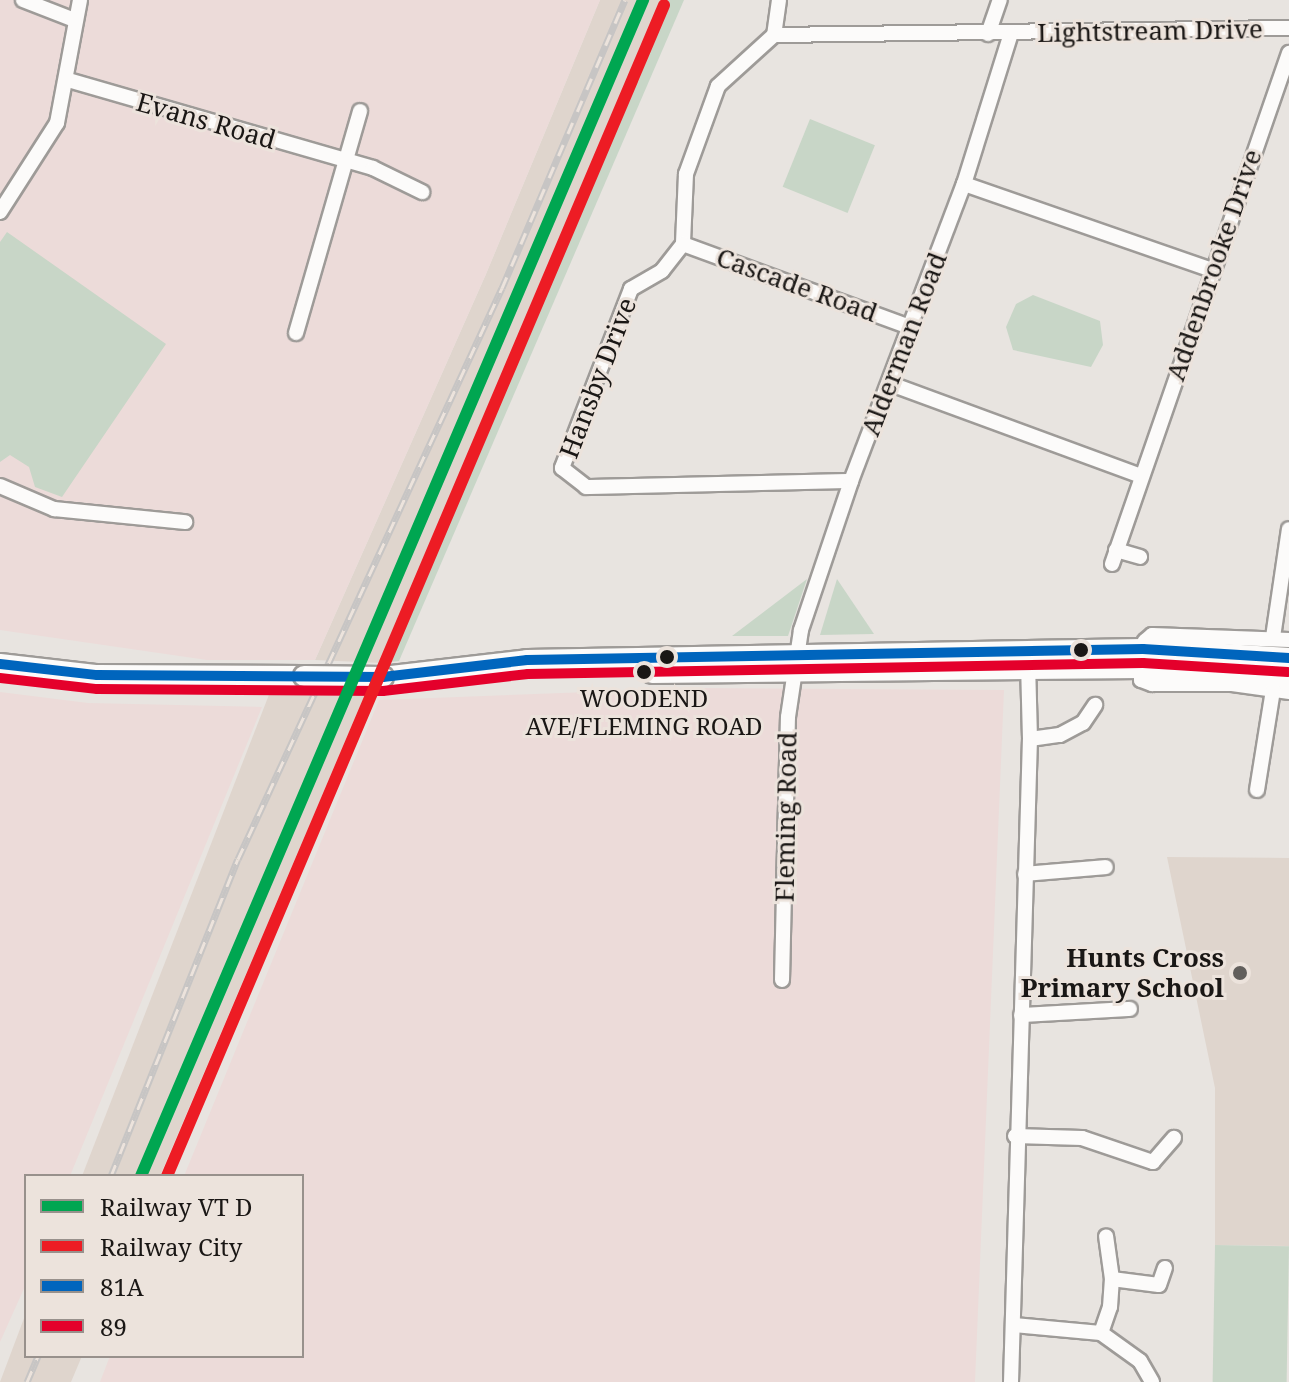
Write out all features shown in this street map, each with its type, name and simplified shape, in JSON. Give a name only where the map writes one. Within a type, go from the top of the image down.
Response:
[{"type":"street","points":[[23,0],[72,19]]},
{"type":"street","points":[[0,212],[57,123],[68,80],[72,19],[80,0]]},
{"type":"street","points":[[683,244],[686,174],[718,86],[774,35],[779,0]]},
{"type":"street","points":[[988,34],[1000,0]]},
{"type":"street","name":"Lightstream Drive","points":[[774,35],[943,29],[988,34],[1289,28]]},
{"type":"street","name":"Alderman Road","points":[[794,663],[851,481],[891,384],[964,184],[1011,33]]},
{"type":"street","name":"Addenbrooke Drive","points":[[1140,557],[1114,557],[1289,53]]},
{"type":"street","name":"Evans Road","points":[[68,80],[373,168],[422,192]]},
{"type":"street","points":[[296,333],[360,111]]},
{"type":"street","points":[[964,184],[1212,270]]},
{"type":"street","name":"Cascade Road","points":[[683,244],[910,327]]},
{"type":"street","name":"Hansby Drive","points":[[683,244],[662,271],[631,289],[562,468],[586,487],[851,481]]},
{"type":"street","points":[[891,384],[1141,476]]},
{"type":"street","points":[[0,486],[54,509],[185,522]]},
{"type":"street","points":[[1273,637],[1289,529]]},
{"type":"street","points":[[1289,640],[1273,637],[1152,635],[1142,658],[1141,680],[1152,684],[1289,692]]},
{"type":"street","points":[[1142,658],[1289,676]]},
{"type":"street","points":[[0,664],[97,675],[383,677],[492,668],[529,673],[794,663],[1289,658]]},
{"type":"street","points":[[1011,1382],[1015,1136],[1030,739],[1028,660]]},
{"type":"street","name":"Fleming Road","points":[[782,980],[794,663]]},
{"type":"street","points":[[1257,790],[1273,690]]},
{"type":"street","points":[[1030,739],[1060,735],[1083,723],[1095,705]]},
{"type":"street","points":[[1025,874],[1106,867]]},
{"type":"street","points":[[1021,1015],[1130,1009]]},
{"type":"street","points":[[1015,1136],[1082,1138],[1153,1162],[1174,1138]]},
{"type":"street","points":[[1101,1333],[1110,1307],[1112,1279],[1106,1236]]},
{"type":"street","points":[[1112,1279],[1159,1285],[1165,1268]]},
{"type":"street","points":[[1014,1325],[1101,1333],[1140,1361],[1152,1382]]},
{"type":"shaded area","points":[[0,0],[600,0],[486,274],[315,660],[207,660],[0,630]]},
{"type":"shaded area","points":[[600,0],[663,0],[382,663],[315,660],[486,274]]},
{"type":"shaded area","points":[[696,688],[1004,690],[975,1382],[100,1382],[109,1358],[304,1358],[304,1174],[185,1174],[379,700]]},
{"type":"shaded area","points":[[0,692],[88,703],[262,707],[71,1174],[24,1174],[24,1288],[0,1342]]},
{"type":"shaded area","points":[[270,692],[366,692],[161,1174],[83,1174]]},
{"type":"shaded area","name":"Hunts Cross Primary School","points":[[1167,857],[1289,858],[1289,1246],[1215,1245],[1215,1088]]},
{"type":"shaded area","points":[[24,1318],[24,1358],[81,1358],[71,1382],[0,1382]]},
{"type":"green space","points":[[663,0],[684,0],[399,661],[382,663]]},
{"type":"green space","points":[[810,119],[875,145],[848,213],[783,187]]},
{"type":"green space","points":[[7,232],[166,344],[62,497],[35,487],[29,467],[10,455],[0,462],[0,242]]},
{"type":"green space","points":[[1033,295],[1100,321],[1103,345],[1091,367],[1013,350],[1006,327],[1016,304]]},
{"type":"green space","points":[[807,579],[788,636],[732,636]]},
{"type":"green space","points":[[837,579],[874,634],[820,635]]},
{"type":"green space","points":[[1215,1245],[1289,1246],[1287,1382],[1213,1382]]},
{"type":"railway","points":[[112,1174],[238,859],[502,288],[625,0]]},
{"type":"railway","points":[[27,1382],[37,1358]]},
{"type":"transit line","points":[[142,1174],[643,0]]},
{"type":"transit line","name":"81A","points":[[0,664],[97,675],[383,677],[527,660],[1143,649],[1289,658]]},
{"type":"transit line","name":"89","points":[[0,678],[97,689],[383,691],[528,674],[1143,663],[1288,672]]},
{"type":"rail line","name":"City","points":[[168,1174],[664,5]]},
{"type":"place","name":"WOODEND AVE/FLEMING ROAD","points":[[644,672]]},
{"type":"place","name":"Hunts Cross Primary School","points":[[1240,973]]}]
